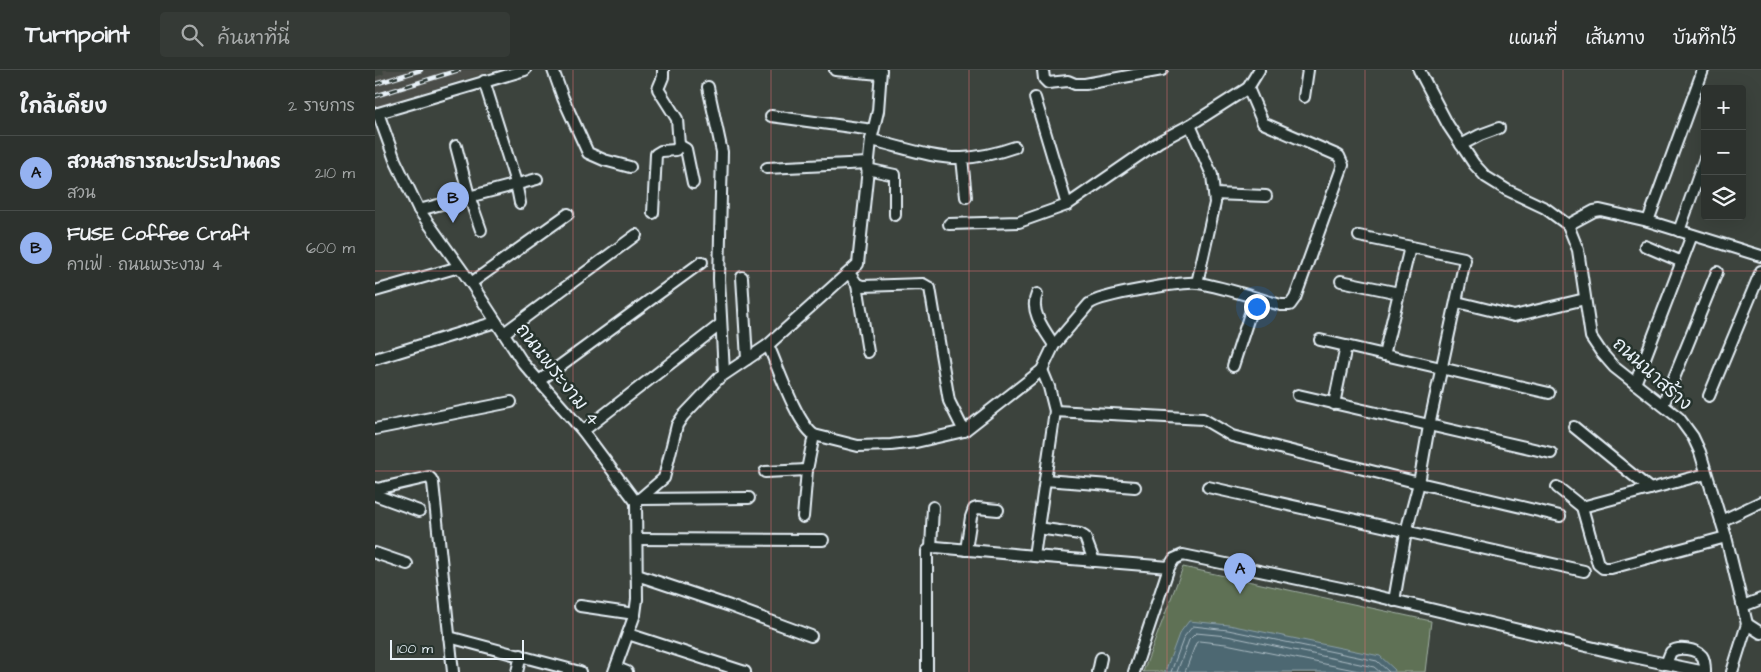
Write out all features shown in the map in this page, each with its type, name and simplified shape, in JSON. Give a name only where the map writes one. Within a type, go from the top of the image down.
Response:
[{"type":"street","points":[[377,114],[525,70]]},
{"type":"street","points":[[553,70],[563,98],[589,152],[604,160],[631,167]]},
{"type":"street","points":[[653,213],[656,154],[661,151],[676,150],[679,145],[677,119],[658,89],[663,77],[663,70]]},
{"type":"street","points":[[627,672],[615,670],[635,614],[637,599],[638,501],[664,478],[677,425],[683,416],[724,373],[768,345],[856,268],[859,261],[867,166],[878,111],[881,72],[835,70]]},
{"type":"street","points":[[1043,70],[1048,83],[1068,81],[1079,84],[1162,70]]},
{"type":"street","points":[[949,224],[1019,222],[1067,206],[1160,141],[1190,125],[1248,88],[1259,70]]},
{"type":"street","points":[[1304,97],[1308,70]]},
{"type":"street","points":[[1419,70],[1448,125],[1474,164],[1486,177],[1507,190],[1545,208],[1568,225],[1594,211],[1600,210],[1648,221],[1760,253]]},
{"type":"street","points":[[1648,221],[1703,70]]},
{"type":"street","points":[[484,81],[516,183],[520,203]]},
{"type":"street","points":[[708,87],[723,152],[719,279],[724,373]]},
{"type":"street","points":[[768,345],[799,417],[809,431],[814,435],[858,446],[891,445],[916,442],[964,430],[1042,370],[1054,345],[1089,304],[1096,299],[1131,291],[1197,282],[1281,305],[1290,305],[1295,298],[1343,165],[1339,156],[1263,123],[1248,88]]},
{"type":"street","points":[[1035,98],[1067,206]]},
{"type":"street","name":"ถนนพระงาม 4","points":[[377,114],[395,160],[419,210],[505,333],[523,363],[583,431],[638,501]]},
{"type":"street","points":[[771,116],[872,135],[943,157],[962,158],[997,153],[1015,147]]},
{"type":"street","points":[[1190,125],[1211,175],[1215,203],[1197,282]]},
{"type":"street","points":[[1461,145],[1499,128]]},
{"type":"street","points":[[679,145],[686,150],[693,183]]},
{"type":"street","points":[[456,146],[469,196],[481,230]]},
{"type":"street","points":[[962,158],[966,197]]},
{"type":"street","points":[[767,168],[867,166],[895,175],[895,215]]},
{"type":"street","points":[[1679,231],[1701,169]]},
{"type":"street","points":[[419,210],[537,179]]},
{"type":"street","points":[[1214,194],[1265,196]]},
{"type":"street","points":[[471,283],[568,214]]},
{"type":"street","name":"ถนนนาสร้าง","points":[[1568,225],[1578,250],[1591,337],[1614,367],[1679,418],[1693,437],[1700,452],[1726,537],[1747,624],[1732,672]]},
{"type":"street","points":[[1635,384],[1693,235]]},
{"type":"street","points":[[505,333],[636,236]]},
{"type":"street","points":[[1359,236],[1464,258],[1465,260],[1429,426],[1419,483],[1406,532],[1395,601]]},
{"type":"street","points":[[1645,246],[1682,262]]},
{"type":"street","points":[[1384,355],[1410,247]]},
{"type":"street","points":[[539,382],[702,262]]},
{"type":"street","points":[[375,291],[459,266]]},
{"type":"street","points":[[1709,396],[1761,271]]},
{"type":"street","points":[[1663,405],[1717,272]]},
{"type":"street","points":[[849,273],[857,284],[868,352]]},
{"type":"street","points":[[742,277],[747,359]]},
{"type":"street","points":[[1341,281],[1399,293]]},
{"type":"street","points":[[857,284],[862,286],[923,284],[930,288],[949,401],[964,430]]},
{"type":"street","points":[[1037,294],[1034,306],[1036,313],[1054,345]]},
{"type":"street","points":[[1233,366],[1255,298]]},
{"type":"street","points":[[1457,302],[1514,316],[1585,299]]},
{"type":"street","points":[[375,359],[496,322]]},
{"type":"street","points":[[583,431],[721,324]]},
{"type":"street","points":[[1320,340],[1549,393]]},
{"type":"street","points":[[1334,404],[1346,346]]},
{"type":"street","points":[[1034,556],[1055,411],[1049,387],[1042,370]]},
{"type":"street","points":[[1298,396],[1551,453]]},
{"type":"street","points":[[375,429],[511,402]]},
{"type":"street","points":[[1055,411],[1203,419],[1232,436],[1560,516]]},
{"type":"street","points":[[1574,427],[1650,489]]},
{"type":"street","points":[[803,517],[807,470],[814,435]]},
{"type":"street","points":[[765,472],[807,470]]},
{"type":"street","points":[[1582,507],[1707,474]]},
{"type":"street","points":[[419,511],[375,494],[377,489],[429,477],[431,479],[436,503],[453,672]]},
{"type":"street","points":[[1045,480],[1135,486]]},
{"type":"street","points":[[1208,487],[1584,571]]},
{"type":"street","points":[[1557,487],[1582,507],[1598,564],[1603,568],[1611,568],[1726,537]]},
{"type":"street","points":[[638,501],[749,498]]},
{"type":"street","points":[[1721,521],[1761,502]]},
{"type":"street","points":[[927,672],[927,551],[931,548],[933,506]]},
{"type":"street","points":[[966,550],[973,510],[977,508],[998,510]]},
{"type":"street","points":[[1038,528],[1080,534],[1085,537],[1094,561]]},
{"type":"street","points":[[637,539],[823,540]]},
{"type":"street","points":[[931,548],[1169,567]]},
{"type":"street","points":[[375,553],[407,564]]},
{"type":"street","points":[[1135,672],[1169,567],[1174,559],[1183,555],[1395,601],[1666,664],[1705,672],[1704,659],[1701,654],[1694,651],[1674,650],[1666,664]]},
{"type":"street","points":[[637,575],[811,636]]},
{"type":"street","points":[[1743,606],[1761,600]]},
{"type":"street","points":[[580,606],[635,614]]},
{"type":"street","points":[[1747,624],[1761,633]]},
{"type":"street","points":[[628,634],[745,672]]},
{"type":"street","points":[[449,637],[580,672]]},
{"type":"street","points":[[517,672],[521,655]]},
{"type":"street","points":[[1098,672],[1101,658]]},
{"type":"shaded area","points":[[383,70],[495,70],[375,107],[375,77],[384,74]]},
{"type":"green space","points":[[1183,567],[1431,621],[1425,672],[1143,672]]},
{"type":"water","points":[[1189,621],[1229,625],[1380,656],[1395,670],[1394,672],[1165,672],[1179,634]]},
{"type":"railway","points":[[375,84],[421,70]]},
{"type":"railway","points":[[375,96],[459,70]]},
{"type":"place","name":"FUSE Coffee Craft","points":[[453,223]]},
{"type":"place","name":"สวนสาธารณะประปานคร","points":[[1240,594]]}]
